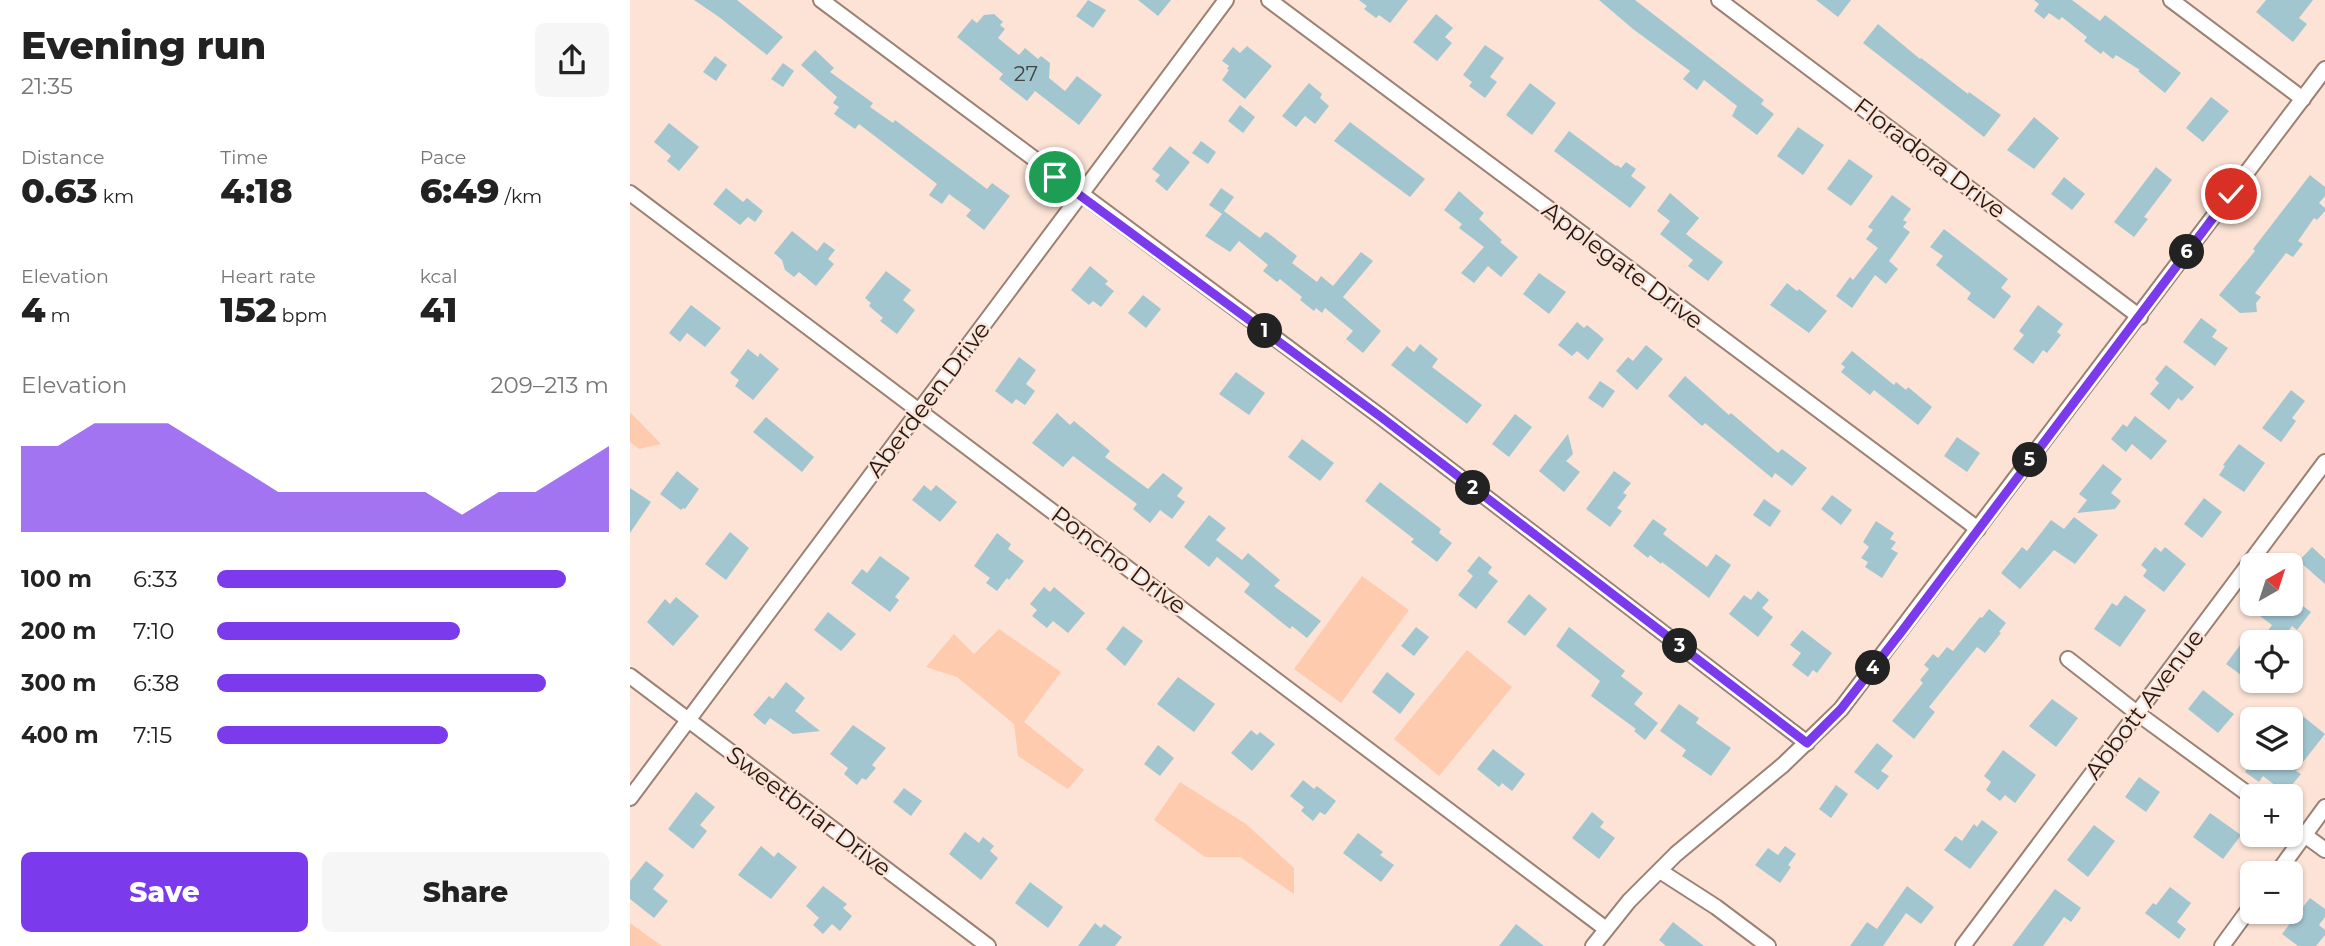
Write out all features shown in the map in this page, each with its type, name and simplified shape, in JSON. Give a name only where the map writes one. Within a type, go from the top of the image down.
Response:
[{"type":"street","points":[[821,0],[1381,417],[1807,743]]},
{"type":"street","name":"Aberdeen Drive","points":[[630,798],[1226,0]]},
{"type":"street","name":"Applegate Drive","points":[[1269,0],[1978,529]]},
{"type":"street","name":"Floradora Drive","points":[[1719,0],[2140,317]]},
{"type":"street","points":[[2171,0],[2303,99]]},
{"type":"street","points":[[1593,946],[1629,901],[1692,839],[1750,793],[1841,709],[2325,69]]},
{"type":"street","name":"Poncho Drive","points":[[630,193],[1606,929]]},
{"type":"street","name":"Abbott Avenue","points":[[1963,946],[2325,462]]},
{"type":"street","points":[[2068,659],[2240,788]]},
{"type":"street","name":"Sweetbriar Drive","points":[[630,676],[988,946]]},
{"type":"street","points":[[2286,861],[2325,807]]},
{"type":"street","points":[[2303,834],[2325,850]]},
{"type":"street","points":[[1660,871],[1716,907],[1768,946]]},
{"type":"street","points":[[2222,946],[2240,921]]},
{"type":"shaded area","points":[[630,413],[661,444],[639,449],[630,442]]},
{"type":"shaded area","points":[[1362,576],[1409,610],[1341,703],[1294,669]]},
{"type":"shaded area","points":[[999,629],[1061,672],[1024,722],[1084,770],[1068,789],[1018,756],[1014,724],[957,677],[926,667],[954,634],[974,654]]},
{"type":"shaded area","points":[[1467,650],[1512,687],[1439,776],[1394,739]]},
{"type":"shaded area","points":[[1180,782],[1246,824],[1294,868],[1294,894],[1240,857],[1205,857],[1154,820]]},
{"type":"shaded area","points":[[630,923],[662,946],[630,946]]},
{"type":"building","points":[[694,0],[737,0],[783,37],[767,55]]},
{"type":"building","points":[[1088,0],[1106,10],[1093,28],[1076,16]]},
{"type":"building","points":[[1138,0],[1171,0],[1158,16]]},
{"type":"building","points":[[1359,0],[1408,0],[1390,23],[1379,15],[1376,18],[1364,9],[1367,6]]},
{"type":"building","points":[[1599,0],[1635,0],[1764,100],[1761,104],[1774,114],[1757,135],[1732,116],[1737,106],[1704,80],[1697,90],[1683,79],[1690,71]]},
{"type":"building","points":[[1816,0],[1851,0],[1838,17]]},
{"type":"building","points":[[2034,0],[2072,0],[2100,21],[2105,15],[2181,73],[2165,93],[2138,71],[2140,70],[2116,55],[2113,59],[2103,51],[2101,54],[2084,41],[2087,37],[2062,17],[2059,20],[2049,13],[2044,19],[2034,11],[2039,4]]},
{"type":"building","points":[[2266,0],[2313,0],[2299,18],[2307,24],[2293,42],[2256,12]]},
{"type":"building","points":[[994,14],[1003,22],[1000,25],[1005,29],[998,38],[1019,55],[1025,48],[1038,59],[1041,56],[1050,63],[1049,78],[1065,91],[1077,76],[1102,95],[1079,125],[1035,91],[1027,101],[999,79],[1003,74],[957,37],[972,19],[977,23],[984,15]]},
{"type":"building","points":[[1436,14],[1453,28],[1445,37],[1452,43],[1437,61],[1413,42]]},
{"type":"building","points":[[1878,24],[1920,59],[2001,115],[1984,137],[1863,43]]},
{"type":"building","points":[[1485,45],[1504,58],[1490,77],[1497,82],[1485,98],[1469,86],[1472,82],[1463,75]]},
{"type":"building","points":[[1247,46],[1272,66],[1245,99],[1222,80],[1229,66],[1222,61],[1233,47],[1240,53]]},
{"type":"building","points":[[815,50],[834,68],[830,72],[873,103],[870,107],[893,123],[895,120],[987,189],[992,183],[1010,196],[984,230],[966,216],[971,210],[949,194],[942,204],[929,195],[937,184],[859,124],[855,129],[834,114],[839,107],[833,103],[837,97],[801,65]]},
{"type":"building","points":[[715,56],[727,65],[716,81],[703,72]]},
{"type":"building","points":[[783,63],[794,71],[783,87],[771,79]]},
{"type":"building","points":[[1309,83],[1322,94],[1320,98],[1329,106],[1315,124],[1305,116],[1296,127],[1282,116]]},
{"type":"building","points":[[1530,83],[1556,103],[1532,135],[1506,115]]},
{"type":"building","points":[[2211,97],[2229,111],[2203,142],[2186,128]]},
{"type":"building","points":[[1240,105],[1255,117],[1243,133],[1228,121]]},
{"type":"building","points":[[2034,117],[2059,138],[2034,169],[2007,150]]},
{"type":"building","points":[[1350,122],[1425,179],[1410,197],[1334,141]]},
{"type":"building","points":[[669,123],[699,147],[679,171],[667,161],[671,156],[654,142]]},
{"type":"building","points":[[1798,127],[1824,145],[1803,175],[1777,156]]},
{"type":"building","points":[[1569,131],[1616,166],[1621,168],[1626,162],[1636,169],[1631,176],[1646,187],[1630,208],[1554,151]]},
{"type":"building","points":[[1201,141],[1216,152],[1208,164],[1192,153]]},
{"type":"building","points":[[1170,146],[1190,162],[1167,191],[1155,181],[1160,175],[1152,169]]},
{"type":"building","points":[[1849,159],[1873,176],[1851,206],[1827,189]]},
{"type":"building","points":[[2156,167],[2172,180],[2144,217],[2148,219],[2134,237],[2114,222]]},
{"type":"building","points":[[2310,175],[2325,187],[2325,196],[2319,203],[2325,211],[2317,220],[2314,218],[2298,241],[2303,244],[2293,257],[2286,253],[2255,293],[2261,297],[2256,303],[2257,312],[2240,313],[2219,295]]},
{"type":"building","points":[[2064,177],[2085,194],[2072,210],[2051,194]]},
{"type":"building","points":[[726,188],[743,202],[747,198],[763,211],[755,222],[748,217],[740,225],[713,204]]},
{"type":"building","points":[[1221,188],[1234,197],[1224,211],[1260,238],[1265,232],[1268,233],[1297,256],[1292,263],[1317,282],[1321,276],[1333,286],[1361,252],[1373,261],[1343,297],[1381,331],[1363,353],[1346,339],[1353,331],[1325,308],[1322,313],[1316,308],[1314,311],[1280,279],[1277,282],[1263,271],[1268,265],[1239,241],[1230,252],[1205,236],[1222,214],[1209,205]]},
{"type":"building","points":[[1459,191],[1484,213],[1479,219],[1518,257],[1501,277],[1488,266],[1474,283],[1461,273],[1484,247],[1459,228],[1462,224],[1444,210]]},
{"type":"building","points":[[1670,193],[1699,218],[1686,234],[1723,262],[1708,281],[1688,266],[1693,260],[1660,234],[1670,221],[1657,211]]},
{"type":"building","points":[[1892,195],[1911,209],[1903,220],[1907,222],[1903,227],[1910,232],[1889,261],[1898,269],[1886,284],[1875,275],[1852,308],[1836,296],[1850,277],[1853,280],[1878,248],[1866,239],[1873,230],[1868,227]]},
{"type":"building","points":[[1944,229],[2008,279],[2001,288],[2011,296],[1994,319],[1967,299],[1971,293],[1936,265],[1943,256],[1930,247]]},
{"type":"building","points":[[792,231],[817,251],[824,242],[835,250],[828,259],[834,264],[816,286],[799,272],[794,277],[785,270],[782,260],[774,253]]},
{"type":"building","points":[[1090,266],[1108,281],[1105,284],[1114,291],[1101,307],[1093,301],[1089,305],[1071,290]]},
{"type":"building","points":[[886,271],[911,290],[903,300],[915,310],[897,334],[880,321],[883,318],[869,306],[871,303],[865,298]]},
{"type":"building","points":[[1539,273],[1566,292],[1549,314],[1523,294]]},
{"type":"building","points":[[1787,283],[1827,311],[1809,333],[1770,305]]},
{"type":"building","points":[[1143,295],[1161,309],[1146,328],[1128,313]]},
{"type":"building","points":[[691,305],[721,328],[705,347],[687,333],[680,342],[669,333]]},
{"type":"building","points":[[2038,305],[2063,324],[2057,332],[2061,335],[2047,353],[2043,350],[2033,364],[2013,349],[2024,335],[2019,331]]},
{"type":"building","points":[[2201,318],[2217,330],[2212,337],[2228,348],[2215,366],[2183,342]]},
{"type":"building","points":[[1577,322],[1584,328],[1587,325],[1604,339],[1588,360],[1577,351],[1572,356],[1558,345]]},
{"type":"building","points":[[1420,344],[1438,359],[1432,367],[1482,405],[1467,424],[1391,365],[1407,346],[1414,352]]},
{"type":"building","points":[[1646,345],[1663,359],[1637,390],[1616,371],[1628,357],[1633,361]]},
{"type":"building","points":[[748,349],[758,357],[760,353],[779,369],[753,400],[735,386],[739,380],[730,373]]},
{"type":"building","points":[[1852,351],[1894,385],[1896,382],[1906,390],[1908,387],[1932,407],[1918,425],[1874,390],[1870,395],[1841,372],[1845,367],[1841,364]]},
{"type":"building","points":[[1019,357],[1036,370],[1026,384],[1035,391],[1025,405],[1016,399],[1012,404],[995,391]]},
{"type":"building","points":[[2166,365],[2194,387],[2182,401],[2178,398],[2169,410],[2150,394],[2159,383],[2155,379]]},
{"type":"building","points":[[1236,372],[1265,393],[1249,415],[1219,394]]},
{"type":"building","points":[[1685,376],[1778,453],[1782,449],[1807,468],[1792,486],[1775,473],[1772,478],[1705,423],[1702,426],[1668,396]]},
{"type":"building","points":[[1600,381],[1615,391],[1603,408],[1588,398]]},
{"type":"building","points":[[2291,390],[2305,401],[2292,418],[2296,421],[2281,442],[2262,428]]},
{"type":"building","points":[[1057,413],[1070,425],[1074,421],[1110,451],[1105,457],[1148,489],[1163,473],[1183,488],[1177,496],[1185,502],[1172,519],[1160,510],[1150,523],[1133,509],[1137,504],[1073,456],[1063,467],[1032,443]]},
{"type":"building","points":[[1515,414],[1532,427],[1509,457],[1492,444]]},
{"type":"building","points":[[2135,416],[2167,441],[2151,460],[2132,444],[2126,452],[2111,439],[2123,424],[2127,427]]},
{"type":"building","points":[[766,417],[814,457],[802,472],[753,432]]},
{"type":"building","points":[[1568,434],[1573,454],[1566,461],[1580,472],[1564,492],[1539,471]]},
{"type":"building","points":[[1957,437],[1980,453],[1967,472],[1944,456]]},
{"type":"building","points":[[1302,439],[1334,463],[1320,481],[1288,457]]},
{"type":"building","points":[[2239,444],[2265,463],[2244,492],[2219,475]]},
{"type":"building","points":[[2103,464],[2122,479],[2111,493],[2121,501],[2115,509],[2077,513],[2087,500],[2079,494]]},
{"type":"building","points":[[677,471],[699,489],[685,509],[681,510],[660,494]]},
{"type":"building","points":[[1614,471],[1631,483],[1623,493],[1627,495],[1617,508],[1622,511],[1610,527],[1586,509]]},
{"type":"building","points":[[1380,482],[1441,529],[1439,533],[1452,543],[1437,562],[1411,542],[1414,539],[1365,501]]},
{"type":"building","points":[[924,485],[931,491],[936,485],[957,502],[940,522],[912,500]]},
{"type":"building","points":[[630,488],[651,502],[630,533]]},
{"type":"building","points":[[1832,495],[1852,510],[1841,525],[1821,509]]},
{"type":"building","points":[[2204,498],[2222,512],[2202,538],[2184,524]]},
{"type":"building","points":[[1764,499],[1781,511],[1770,527],[1753,515]]},
{"type":"building","points":[[1209,515],[1226,528],[1216,540],[1242,560],[1248,553],[1280,580],[1274,586],[1321,621],[1307,638],[1292,626],[1290,629],[1244,592],[1250,584],[1217,557],[1209,567],[1184,547]]},
{"type":"building","points":[[2074,517],[2098,535],[2075,564],[2054,550],[2020,589],[2001,573],[2022,547],[2027,551],[2051,520],[2064,529]]},
{"type":"building","points":[[1653,519],[1667,529],[1663,534],[1707,567],[1716,554],[1731,565],[1709,598],[1662,562],[1661,564],[1650,555],[1648,558],[1633,546]]},
{"type":"building","points":[[1876,521],[1894,533],[1890,539],[1896,542],[1891,549],[1898,553],[1882,578],[1865,567],[1868,562],[1861,558],[1869,547],[1863,542]]},
{"type":"building","points":[[730,532],[749,548],[726,580],[705,564]]},
{"type":"building","points":[[997,533],[1011,544],[1008,549],[1024,561],[997,591],[986,583],[990,578],[974,566]]},
{"type":"building","points":[[2155,547],[2161,552],[2165,547],[2186,564],[2164,592],[2143,576],[2147,570],[2141,565]]},
{"type":"building","points":[[2312,547],[2325,559],[2325,584],[2303,565],[2303,557]]},
{"type":"building","points":[[880,556],[910,578],[895,597],[899,600],[890,612],[851,583],[862,569],[867,573]]},
{"type":"building","points":[[1479,556],[1492,567],[1488,573],[1498,581],[1476,609],[1458,595],[1473,576],[1467,571]]},
{"type":"building","points":[[1044,587],[1050,592],[1054,587],[1085,613],[1068,633],[1053,621],[1047,628],[1032,616],[1037,610],[1030,604]]},
{"type":"building","points":[[1758,591],[1769,600],[1762,608],[1773,617],[1758,637],[1729,614],[1744,595],[1751,600]]},
{"type":"building","points":[[1529,594],[1547,609],[1525,636],[1507,622]]},
{"type":"building","points":[[2125,595],[2146,610],[2120,647],[2094,629],[2112,603],[2117,606]]},
{"type":"building","points":[[676,597],[699,616],[673,646],[647,622],[665,599],[670,604]]},
{"type":"building","points":[[2303,606],[2311,612],[2297,630],[2292,626],[2289,630],[2268,630],[2272,625],[2260,616],[2303,616]]},
{"type":"building","points":[[1989,609],[2006,623],[1999,632],[2001,633],[1985,653],[1977,647],[1929,707],[1935,712],[1914,739],[1892,721],[1923,683],[1920,680],[1929,669],[1924,665],[1933,654],[1938,658],[1947,647],[1953,651]]},
{"type":"building","points":[[828,612],[856,634],[841,651],[814,630]]},
{"type":"building","points":[[1123,626],[1143,641],[1125,666],[1106,649]]},
{"type":"building","points":[[1416,627],[1429,637],[1414,656],[1401,646]]},
{"type":"building","points":[[1569,627],[1625,671],[1621,676],[1643,693],[1634,704],[1658,723],[1645,740],[1634,731],[1636,729],[1591,696],[1600,681],[1556,646]]},
{"type":"building","points":[[1802,630],[1832,653],[1817,673],[1813,670],[1808,677],[1792,665],[1801,653],[1790,645]]},
{"type":"building","points":[[2240,645],[2240,674],[2226,664]]},
{"type":"building","points":[[1387,672],[1415,694],[1400,714],[1372,692]]},
{"type":"building","points":[[1178,677],[1215,704],[1194,732],[1157,704]]},
{"type":"building","points":[[786,682],[805,698],[795,711],[820,731],[793,734],[770,718],[765,725],[753,715],[769,696],[773,699]]},
{"type":"building","points":[[2203,690],[2234,714],[2218,733],[2188,709]]},
{"type":"building","points":[[2052,699],[2078,718],[2056,747],[2029,726]]},
{"type":"building","points":[[1679,704],[1699,718],[1696,723],[1731,748],[1711,776],[1682,756],[1686,750],[1660,731]]},
{"type":"building","points":[[2303,716],[2325,734],[2303,762]]},
{"type":"building","points":[[853,725],[886,748],[872,765],[876,768],[866,780],[862,778],[857,785],[844,774],[848,768],[830,754]]},
{"type":"building","points":[[1251,730],[1257,735],[1260,732],[1275,744],[1252,771],[1231,753]]},
{"type":"building","points":[[1877,743],[1893,756],[1881,771],[1889,776],[1878,790],[1854,772]]},
{"type":"building","points":[[1158,745],[1174,758],[1160,776],[1144,764]]},
{"type":"building","points":[[1493,749],[1525,774],[1512,791],[1502,783],[1499,787],[1477,769]]},
{"type":"building","points":[[2003,750],[2036,775],[2015,803],[2005,795],[2000,801],[1986,790],[1991,782],[1984,776]]},
{"type":"building","points":[[2297,770],[2301,774],[2293,784],[2273,784],[2263,776],[2259,782],[2245,772]]},
{"type":"building","points":[[2139,777],[2160,792],[2146,812],[2125,797]]},
{"type":"building","points":[[1303,780],[1314,789],[1317,786],[1336,801],[1325,815],[1320,812],[1313,821],[1301,811],[1304,807],[1290,796]]},
{"type":"building","points":[[1836,785],[1848,794],[1831,818],[1819,809]]},
{"type":"building","points":[[904,788],[922,801],[911,816],[893,802]]},
{"type":"building","points":[[696,792],[715,807],[700,825],[707,831],[693,849],[668,829]]},
{"type":"building","points":[[1592,812],[1604,822],[1600,827],[1615,838],[1599,859],[1572,838]]},
{"type":"building","points":[[2210,813],[2240,834],[2223,859],[2193,837]]},
{"type":"building","points":[[1982,820],[1998,832],[1970,869],[1944,850],[1955,836],[1962,841],[1974,824],[1977,827]]},
{"type":"building","points":[[2094,825],[2115,841],[2088,877],[2067,860]]},
{"type":"building","points":[[965,832],[979,843],[983,837],[994,846],[990,851],[998,858],[981,880],[949,854]]},
{"type":"building","points":[[1358,833],[1383,852],[1380,855],[1394,865],[1381,882],[1343,853]]},
{"type":"building","points":[[761,846],[774,857],[778,852],[797,867],[771,899],[738,875]]},
{"type":"building","points":[[1785,846],[1796,854],[1780,883],[1755,865],[1768,848],[1778,855]]},
{"type":"building","points":[[646,861],[664,875],[653,889],[668,901],[654,918],[630,899],[630,881]]},
{"type":"building","points":[[1030,882],[1063,907],[1048,928],[1015,903]]},
{"type":"building","points":[[823,886],[847,904],[843,908],[852,916],[840,931],[832,924],[823,934],[813,925],[819,918],[806,906]]},
{"type":"building","points":[[1907,886],[1934,907],[1921,924],[1906,913],[1883,946],[1850,946],[1867,922],[1877,929]]},
{"type":"building","points":[[2170,887],[2191,903],[2177,922],[2186,929],[2179,939],[2145,913],[2153,903],[2156,905]]},
{"type":"building","points":[[2055,889],[2081,908],[2071,922],[2064,917],[2043,946],[2012,946]]},
{"type":"building","points":[[2310,898],[2325,909],[2325,917],[2319,925],[2325,930],[2325,935],[2316,946],[2298,946],[2282,934],[2290,924],[2303,924],[2303,907]]},
{"type":"building","points":[[1673,922],[1704,946],[1666,946],[1659,940]]},
{"type":"building","points":[[1095,923],[1101,928],[1104,924],[1122,937],[1115,946],[1078,946]]},
{"type":"building","points":[[1516,924],[1544,946],[1499,946]]},
{"type":"route","points":[[1055,177],[1381,417],[1807,743],[1841,709],[1902,631],[2231,194]]}]
